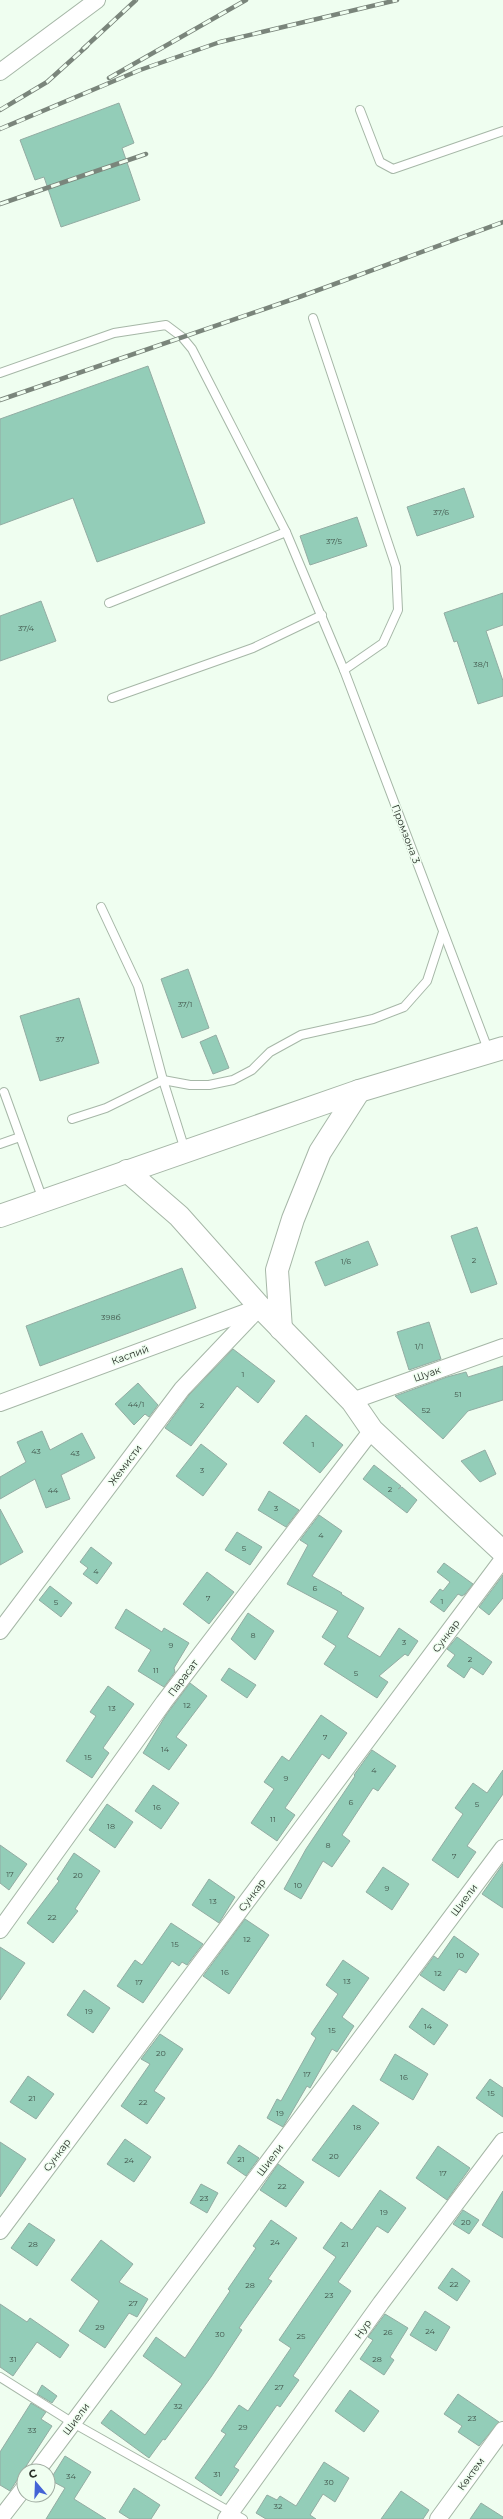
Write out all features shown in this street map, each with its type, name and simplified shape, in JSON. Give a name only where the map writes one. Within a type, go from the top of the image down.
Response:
[{"type":"street","points":[[0,72],[97,0]]},
{"type":"street","points":[[0,1216],[359,1091],[496,1050]]},
{"type":"street","points":[[281,1329],[277,1270],[292,1219],[320,1152],[359,1091]]},
{"type":"street","points":[[127,1171],[178,1216],[260,1307],[352,1401],[372,1430],[502,1552]]},
{"type":"street","name":"Каспий","points":[[0,1403],[260,1307]]},
{"type":"street","name":"Жемисти","points":[[0,1631],[182,1389],[260,1307]]},
{"type":"street","name":"Шуак","points":[[352,1401],[503,1347]]},
{"type":"street","name":"Парасат","points":[[0,1930],[164,1702],[372,1430]]},
{"type":"street","name":"Сункар","points":[[0,2231],[502,1552]]},
{"type":"street","name":"Шиели","points":[[43,2463],[503,1848]]},
{"type":"street","name":"Нур","points":[[234,2516],[381,2303],[503,2141]]},
{"type":"street","name":"Көктем","points":[[438,2519],[503,2430]]},
{"type":"street","points":[[0,2519],[16,2498]]},
{"type":"lane","points":[[360,110],[380,162],[393,169],[503,131]]},
{"type":"lane","points":[[313,318],[396,567],[398,610],[382,643],[344,670]]},
{"type":"lane","name":"Промзона 3","points":[[0,373],[114,333],[166,325],[182,337],[192,349],[286,532],[344,670],[443,932],[496,1050]]},
{"type":"lane","points":[[109,603],[286,532]]},
{"type":"lane","points":[[112,698],[253,648],[322,616]]},
{"type":"lane","points":[[101,907],[138,986],[163,1080],[186,1151]]},
{"type":"lane","points":[[72,1119],[106,1108],[163,1080],[190,1086],[209,1085],[233,1080],[252,1070],[270,1052],[301,1035],[373,1019],[404,1007],[427,981],[443,932]]},
{"type":"lane","points":[[4,1092],[43,1201]]},
{"type":"lane","points":[[0,1144],[20,1137]]},
{"type":"lane","points":[[0,2377],[73,2423],[234,2516]]},
{"type":"building","points":[[119,103],[134,143],[122,148],[140,200],[61,227],[44,177],[35,180],[20,140]]},
{"type":"building","points":[[148,366],[205,523],[97,562],[73,498],[0,525],[0,419]]},
{"type":"building","points":[[464,488],[474,517],[417,536],[407,507]]},
{"type":"building","points":[[357,517],[367,546],[310,565],[300,536]]},
{"type":"building","points":[[503,593],[503,625],[486,631],[503,681],[503,696],[478,704],[457,641],[454,642],[444,613]]},
{"type":"building","points":[[41,601],[56,641],[0,661],[0,616]]},
{"type":"building","points":[[188,969],[209,1028],[182,1038],[161,979]]},
{"type":"building","points":[[79,998],[99,1063],[40,1081],[20,1016]]},
{"type":"building","points":[[216,1035],[229,1068],[213,1074],[200,1042]]},
{"type":"building","points":[[477,1227],[497,1284],[471,1293],[451,1236]]},
{"type":"building","points":[[368,1241],[378,1265],[325,1286],[315,1262]]},
{"type":"building","points":[[182,1268],[196,1308],[40,1366],[26,1326]]},
{"type":"building","points":[[429,1322],[441,1359],[409,1370],[397,1332]]},
{"type":"building","points":[[233,1349],[275,1381],[258,1403],[237,1386],[191,1446],[165,1428],[189,1395]]},
{"type":"building","points":[[503,1366],[503,1400],[468,1411],[443,1439],[395,1396],[447,1377],[466,1372],[468,1377]]},
{"type":"building","points":[[138,1383],[158,1405],[149,1417],[145,1414],[134,1425],[115,1404]]},
{"type":"building","points":[[306,1415],[343,1445],[320,1473],[283,1443]]},
{"type":"building","points":[[42,1431],[50,1450],[82,1433],[95,1458],[61,1475],[70,1499],[46,1508],[35,1479],[0,1499],[0,1477],[26,1462],[17,1442]]},
{"type":"building","points":[[201,1444],[227,1464],[203,1496],[176,1476]]},
{"type":"building","points":[[485,1450],[496,1474],[480,1482],[461,1461]]},
{"type":"building","points":[[374,1465],[401,1486],[398,1489],[402,1487],[417,1500],[407,1513],[363,1479]]},
{"type":"building","points":[[269,1491],[299,1510],[286,1527],[258,1510]]},
{"type":"building","points":[[0,1509],[23,1552],[0,1565]]},
{"type":"building","points":[[319,1515],[342,1531],[312,1576],[342,1593],[341,1594],[364,1608],[347,1637],[380,1657],[399,1628],[418,1641],[408,1656],[405,1654],[379,1676],[388,1682],[377,1698],[324,1664],[336,1646],[322,1637],[338,1611],[287,1584],[308,1545],[300,1540]]},
{"type":"building","points":[[237,1532],[262,1547],[250,1565],[225,1550]]},
{"type":"building","points":[[91,1547],[112,1563],[97,1584],[83,1574],[88,1568],[80,1562]]},
{"type":"building","points":[[444,1563],[473,1584],[462,1596],[458,1594],[444,1612],[430,1602],[440,1589],[443,1591],[450,1582],[437,1572]]},
{"type":"building","points":[[207,1572],[234,1592],[209,1624],[183,1604]]},
{"type":"building","points":[[503,1575],[503,1598],[489,1615],[479,1607]]},
{"type":"building","points":[[50,1586],[72,1603],[61,1617],[39,1600]]},
{"type":"building","points":[[126,1609],[162,1632],[164,1628],[189,1643],[174,1668],[175,1672],[164,1687],[138,1671],[151,1650],[115,1628]]},
{"type":"building","points":[[248,1613],[274,1631],[255,1660],[231,1639]]},
{"type":"building","points":[[457,1637],[492,1662],[483,1675],[471,1667],[464,1678],[447,1666],[455,1655],[447,1649]]},
{"type":"building","points":[[229,1668],[256,1685],[247,1698],[221,1680]]},
{"type":"building","points":[[190,1683],[207,1696],[176,1737],[187,1745],[169,1770],[143,1753],[166,1715]]},
{"type":"building","points":[[108,1686],[134,1704],[103,1748],[109,1753],[92,1778],[66,1761],[96,1716],[90,1712]]},
{"type":"building","points":[[321,1715],[347,1733],[329,1759],[322,1754],[285,1808],[295,1815],[277,1841],[251,1823],[274,1789],[264,1782],[282,1756],[289,1761]]},
{"type":"building","points":[[372,1750],[396,1766],[378,1791],[373,1788],[342,1835],[350,1841],[332,1867],[323,1861],[301,1899],[284,1889],[306,1849]]},
{"type":"building","points":[[503,1770],[503,1794],[467,1846],[476,1852],[458,1878],[432,1860],[463,1814],[455,1808],[473,1783],[487,1793]]},
{"type":"building","points":[[153,1785],[179,1803],[161,1829],[135,1811]]},
{"type":"building","points":[[107,1804],[133,1822],[115,1848],[89,1830]]},
{"type":"building","points":[[0,1845],[27,1864],[9,1890],[0,1883]]},
{"type":"building","points":[[74,1853],[100,1871],[75,1909],[78,1911],[53,1943],[27,1923],[59,1881],[57,1879]]},
{"type":"building","points":[[503,1864],[503,1908],[482,1894]]},
{"type":"building","points":[[383,1867],[409,1884],[392,1910],[366,1892]]},
{"type":"building","points":[[209,1879],[235,1897],[219,1923],[192,1905]]},
{"type":"building","points":[[245,1919],[269,1935],[229,1994],[203,1976]]},
{"type":"building","points":[[171,1923],[203,1944],[187,1965],[182,1962],[179,1966],[172,1961],[143,2003],[117,1986],[135,1960],[142,1965]]},
{"type":"building","points":[[454,1936],[479,1954],[466,1973],[459,1969],[444,1991],[420,1975],[434,1956],[438,1959]]},
{"type":"building","points":[[0,1947],[25,1963],[0,2000]]},
{"type":"building","points":[[343,1960],[369,1978],[342,2017],[354,2026],[337,2052],[332,2049],[310,2088],[307,2086],[283,2127],[267,2118],[277,2099],[281,2101],[316,2038],[311,2034],[338,1994],[326,1985]]},
{"type":"building","points":[[84,1990],[110,2008],[93,2033],[67,2015]]},
{"type":"building","points":[[422,2008],[448,2025],[434,2045],[409,2027]]},
{"type":"building","points":[[160,2034],[183,2049],[154,2091],[165,2098],[147,2124],[121,2106],[150,2064],[141,2059]]},
{"type":"building","points":[[395,2054],[428,2074],[413,2100],[380,2080]]},
{"type":"building","points":[[28,2076],[54,2094],[36,2119],[10,2102]]},
{"type":"building","points":[[490,2079],[503,2088],[503,2117],[476,2098]]},
{"type":"building","points":[[353,2105],[379,2123],[339,2177],[312,2160]]},
{"type":"building","points":[[125,2139],[151,2157],[134,2182],[107,2164]]},
{"type":"building","points":[[0,2142],[26,2159],[0,2197]]},
{"type":"building","points":[[239,2145],[259,2158],[246,2176],[227,2163]]},
{"type":"building","points":[[438,2146],[470,2168],[447,2200],[416,2178]]},
{"type":"building","points":[[278,2164],[304,2182],[286,2207],[260,2190]]},
{"type":"building","points":[[201,2184],[218,2193],[207,2213],[190,2203]]},
{"type":"building","points":[[380,2190],[406,2208],[388,2233],[377,2226],[338,2282],[351,2291],[293,2376],[299,2380],[280,2407],[277,2405],[234,2467],[239,2470],[221,2496],[195,2478],[226,2434],[221,2431],[239,2405],[248,2411],[291,2348],[279,2340],[336,2257],[323,2248],[341,2222],[352,2230]]},
{"type":"building","points":[[503,2191],[503,2238],[482,2225]]},
{"type":"building","points":[[463,2210],[479,2220],[469,2234],[453,2224]]},
{"type":"building","points":[[271,2220],[297,2238],[268,2279],[272,2281],[239,2328],[242,2330],[211,2377],[165,2440],[163,2439],[149,2458],[101,2423],[111,2410],[145,2435],[182,2384],[143,2356],[156,2337],[185,2358],[230,2291],[228,2289],[256,2248],[253,2246]]},
{"type":"building","points":[[29,2223],[55,2240],[37,2266],[11,2248]]},
{"type":"building","points":[[101,2240],[133,2264],[119,2282],[148,2299],[137,2317],[129,2313],[105,2348],[79,2331],[99,2301],[71,2280]]},
{"type":"building","points":[[452,2268],[470,2281],[457,2301],[438,2288]]},
{"type":"building","points":[[0,2304],[27,2322],[30,2318],[69,2345],[60,2358],[37,2342],[13,2376],[0,2367]]},
{"type":"building","points":[[425,2311],[450,2327],[436,2351],[410,2335]]},
{"type":"building","points":[[385,2314],[408,2328],[390,2357],[394,2360],[384,2375],[360,2359],[373,2340],[368,2337]]},
{"type":"building","points":[[42,2385],[57,2396],[52,2403],[37,2394]]},
{"type":"building","points":[[350,2390],[379,2411],[364,2432],[335,2411]]},
{"type":"building","points":[[458,2394],[499,2422],[479,2446],[458,2432],[462,2426],[444,2414]]},
{"type":"building","points":[[31,2403],[46,2412],[41,2419],[52,2426],[28,2463],[16,2463],[16,2482],[10,2491],[0,2485],[0,2452]]},
{"type":"building","points":[[65,2456],[91,2472],[74,2499],[106,2519],[46,2519],[65,2488],[56,2483],[56,2470]]},
{"type":"building","points":[[324,2462],[349,2478],[335,2502],[323,2494],[310,2515],[316,2519],[266,2519],[256,2513],[267,2495],[277,2500],[280,2496],[296,2506]]},
{"type":"building","points":[[134,2488],[160,2505],[151,2519],[130,2519],[119,2512]]},
{"type":"building","points":[[401,2491],[429,2510],[423,2519],[381,2519]]},
{"type":"building","points":[[481,2503],[503,2517],[503,2519],[470,2519]]},
{"type":"railway","points":[[83,49],[136,0]]},
{"type":"railway","points":[[109,78],[246,0]]},
{"type":"railway","points":[[0,129],[140,70],[220,42],[397,0]]},
{"type":"railway","points":[[0,110],[47,82],[87,46]]},
{"type":"railway","points":[[0,204],[146,154]]},
{"type":"railway","points":[[0,400],[302,296],[503,222]]}]
